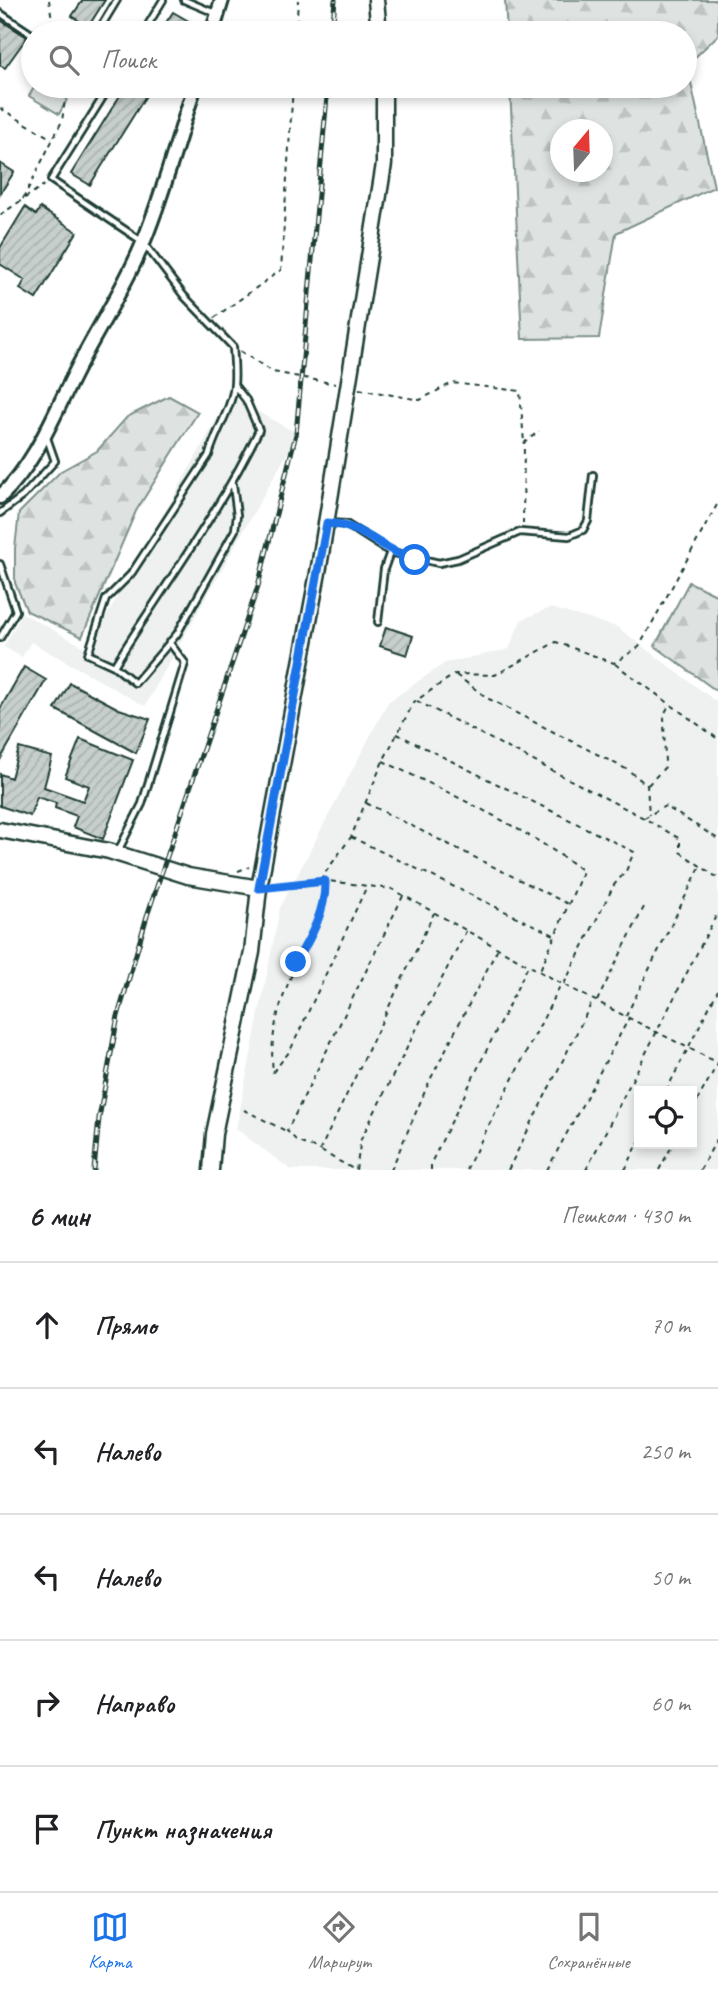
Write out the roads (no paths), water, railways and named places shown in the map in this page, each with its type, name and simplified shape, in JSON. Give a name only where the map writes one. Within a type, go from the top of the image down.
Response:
[{"type":"main road","points":[[376,0],[378,21]]},
{"type":"main road","points":[[211,1170],[214,1134],[252,952],[259,888],[327,523],[349,387],[384,164],[384,98]]},
{"type":"main road","points":[[0,830],[117,854],[188,876],[259,888]]},
{"type":"street","points":[[216,21],[222,0]]},
{"type":"street","points":[[0,497],[20,476],[45,432],[144,242],[191,98]]},
{"type":"lane","points":[[104,21],[117,0]]},
{"type":"lane","points":[[150,21],[163,0]]},
{"type":"lane","points":[[184,0],[218,14]]},
{"type":"lane","points":[[0,13],[21,27]]},
{"type":"lane","points":[[102,98],[51,180],[144,242],[184,296],[211,321],[233,347],[234,385],[209,455],[131,574],[106,599],[88,654],[114,666],[135,684],[177,634],[235,530],[237,515],[232,484]]},
{"type":"lane","points":[[114,666],[165,583],[232,484],[259,430],[246,400],[234,385]]},
{"type":"lane","points":[[0,513],[23,496],[55,461],[45,432]]},
{"type":"lane","points":[[327,523],[346,524],[390,552],[439,563],[458,559],[523,532],[569,536],[583,530],[589,521],[593,475]]},
{"type":"lane","points":[[378,622],[384,569],[390,552]]},
{"type":"lane","points":[[0,564],[16,611],[0,638]]},
{"type":"lane","points":[[117,854],[142,804],[185,663],[169,642]]},
{"type":"railway","points":[[333,21],[335,0]]},
{"type":"railway","points":[[94,1170],[99,1118],[118,1016],[147,916],[258,586],[296,434],[327,98]]}]
